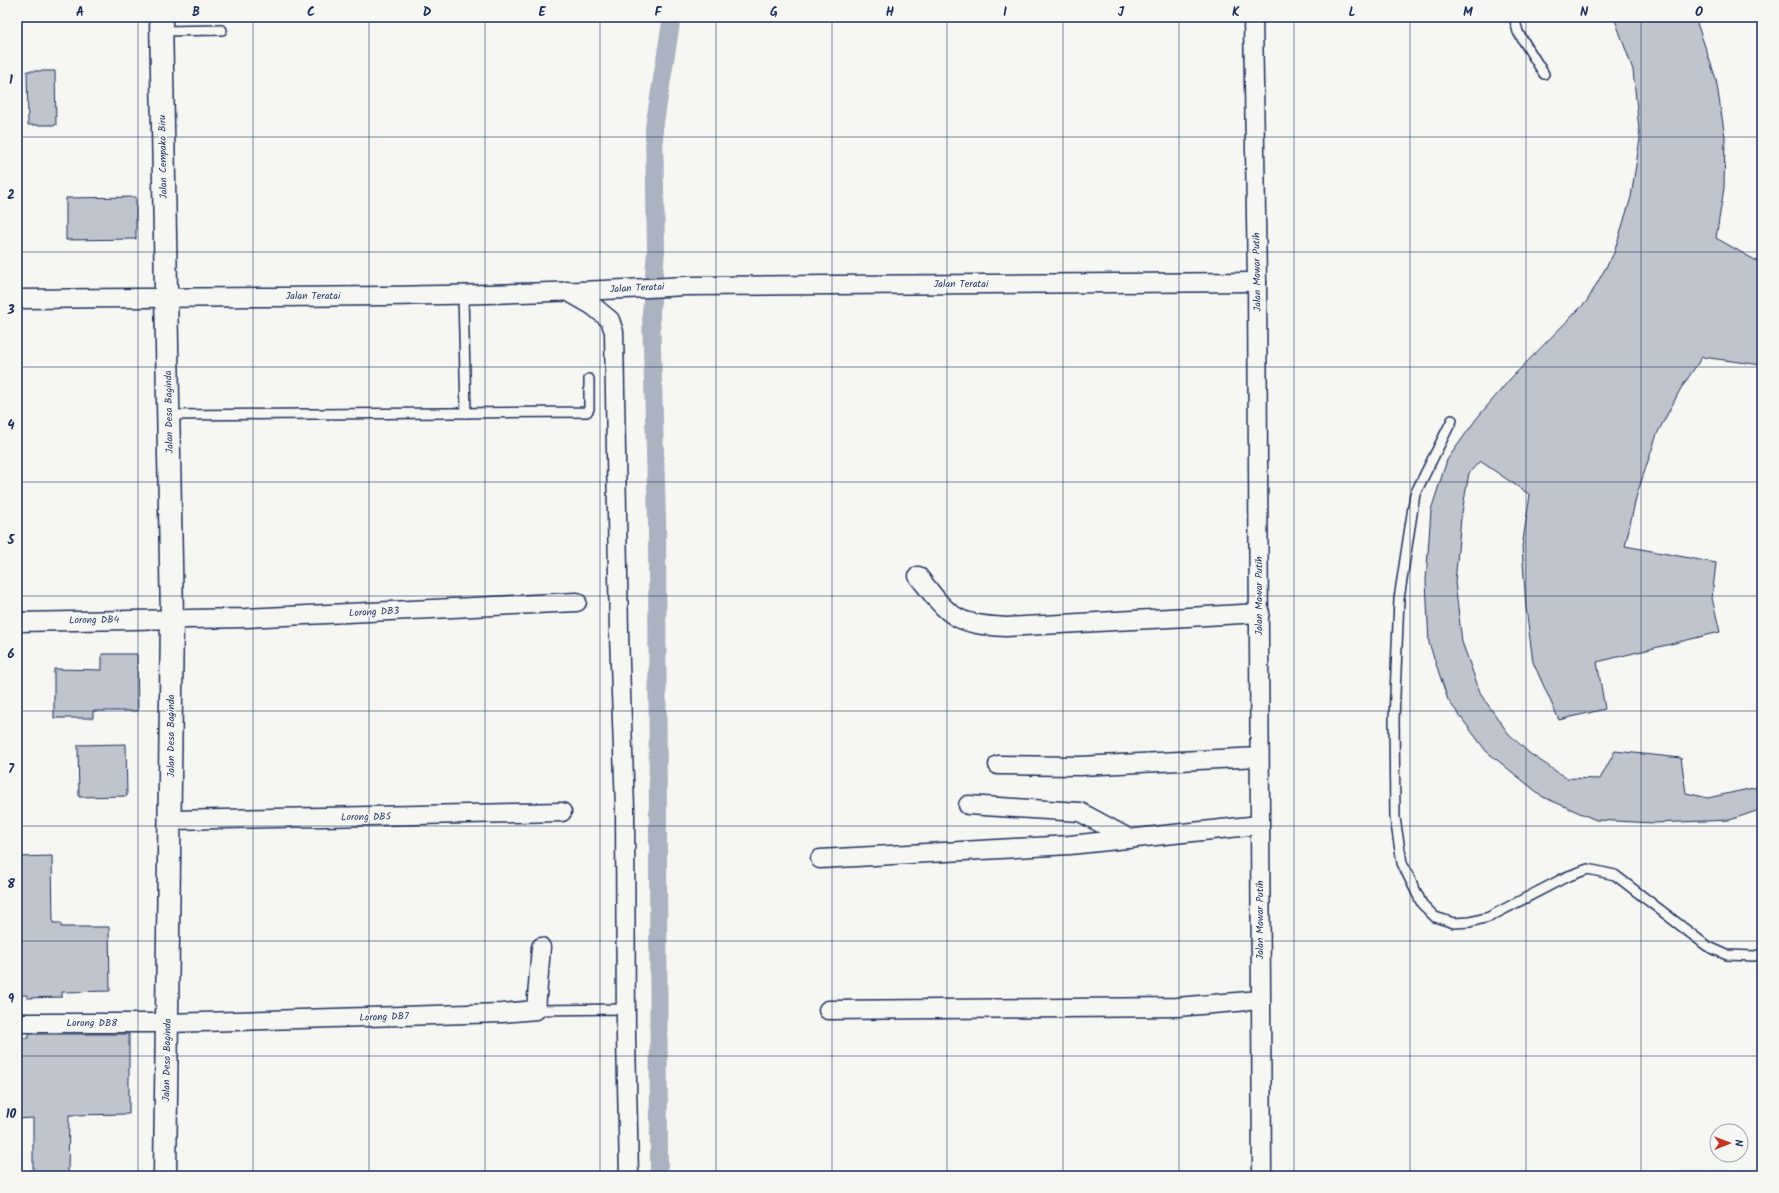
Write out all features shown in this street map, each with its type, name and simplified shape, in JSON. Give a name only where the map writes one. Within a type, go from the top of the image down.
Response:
[{"type":"street","name":"Jalan Mawar Putih","points":[[1253,17],[1260,613],[1259,825],[1262,1176]]},
{"type":"street","name":"Jalan Cempaka Biru","points":[[161,24],[166,297]]},
{"type":"street","name":"Jalan Teratai","points":[[17,299],[463,295],[684,286],[1257,282]]},
{"type":"street","points":[[568,291],[593,306],[610,320],[614,332],[619,626],[625,808],[629,1176]]},
{"type":"street","name":"Jalan Desa Baginda","points":[[166,297],[172,618],[166,1176]]},
{"type":"street","points":[[918,576],[940,606],[953,616],[966,622],[987,626],[1006,627],[1260,613]]},
{"type":"street","name":"Lorong DB3","points":[[172,618],[246,618],[576,602]]},
{"type":"street","name":"Lorong DB4","points":[[17,622],[172,618]]},
{"type":"street","points":[[998,765],[1080,766],[1259,757]]},
{"type":"street","points":[[968,805],[1080,812],[1130,838]]},
{"type":"street","name":"Lorong DB5","points":[[171,820],[562,812]]},
{"type":"street","points":[[820,858],[1070,845],[1259,825]]},
{"type":"street","points":[[536,1010],[541,947]]},
{"type":"street","points":[[828,1010],[1177,1007],[1260,1000]]},
{"type":"street","name":"Lorong DB7","points":[[168,1023],[502,1013],[536,1010]]},
{"type":"street","name":"Lorong DB8","points":[[17,1023],[168,1023]]},
{"type":"lane","points":[[1514,17],[1518,32],[1544,74]]},
{"type":"lane","points":[[161,24],[222,30]]},
{"type":"lane","points":[[463,295],[466,413]]},
{"type":"lane","points":[[169,415],[587,412],[589,409],[589,379]]},
{"type":"lane","points":[[1452,420],[1414,494],[1399,599],[1394,719],[1395,818],[1402,863],[1422,904],[1435,917],[1454,923],[1470,922],[1489,917],[1566,877],[1588,869],[1615,875],[1707,946],[1727,955],[1754,956],[1762,954]]},
{"type":"lane","points":[[536,1010],[626,1009]]},
{"type":"shaded area","points":[[1762,1168],[1762,1176],[1490,1176]]},
{"type":"building","points":[[1614,17],[1695,17],[1716,79],[1725,137],[1724,188],[1716,238],[1762,264],[1762,365],[1702,357],[1680,390],[1657,434],[1637,494],[1625,546],[1716,563],[1712,598],[1720,632],[1597,662],[1605,709],[1559,720],[1533,662],[1526,608],[1522,547],[1530,495],[1480,461],[1469,473],[1461,518],[1455,582],[1462,642],[1481,695],[1508,733],[1529,753],[1566,778],[1600,779],[1615,751],[1681,758],[1686,793],[1708,798],[1762,786],[1762,809],[1730,820],[1654,823],[1596,820],[1543,797],[1486,751],[1448,700],[1429,643],[1426,581],[1431,510],[1447,460],[1477,418],[1511,378],[1587,301],[1614,253],[1631,197],[1640,139],[1633,70]]},
{"type":"building","points":[[27,71],[55,71],[56,125],[28,125]]},
{"type":"building","points":[[136,197],[136,239],[66,240],[66,198]]},
{"type":"building","points":[[102,654],[137,654],[138,711],[93,711],[93,718],[54,718],[54,669],[102,670]]},
{"type":"building","points":[[126,744],[127,796],[79,797],[78,745]]},
{"type":"building","points":[[52,856],[53,923],[61,923],[61,927],[109,927],[110,991],[62,992],[62,997],[27,998],[27,995],[17,995],[17,857]]},
{"type":"building","points":[[29,1034],[129,1034],[129,1114],[69,1115],[68,1176],[33,1176],[33,1118],[17,1119],[17,1038],[29,1038]]},
{"type":"waterway","points":[[659,1176],[657,520],[651,313],[656,250],[654,128],[672,17]]}]
